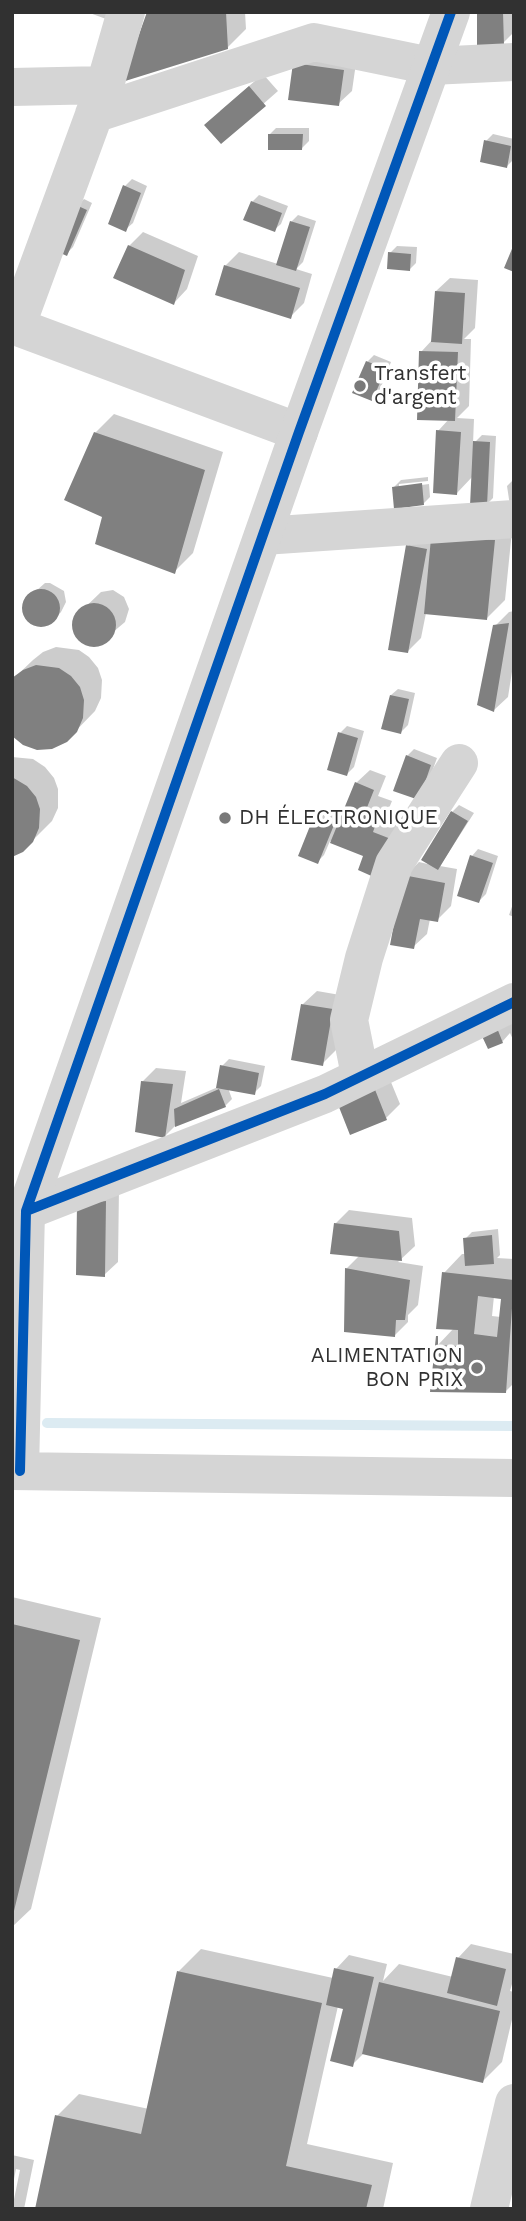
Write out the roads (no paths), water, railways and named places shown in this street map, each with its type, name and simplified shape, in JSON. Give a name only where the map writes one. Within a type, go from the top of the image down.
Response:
[{"type":"street","points":[[126,12],[100,99],[14,326],[299,432]]},
{"type":"street","points":[[451,12],[299,432],[26,1211],[16,1471],[514,1478]]},
{"type":"street","points":[[12,87],[100,99],[314,42],[431,66],[514,62]]},
{"type":"street","points":[[263,536],[514,519]]},
{"type":"street","points":[[360,1075],[349,1020],[364,958],[394,864],[459,763]]},
{"type":"street","points":[[26,1211],[325,1094],[514,1002]]},
{"type":"street","points":[[489,2209],[514,2103]]},
{"type":"waterway","points":[[47,1423],[514,1426]]},
{"type":"place","name":"Transfert d'argent","points":[[360,386]]},
{"type":"place","name":"DH ÉLECTRONIQUE","points":[[225,818]]},
{"type":"place","name":"ALIMENTATION BON PRIX","points":[[477,1368]]}]
